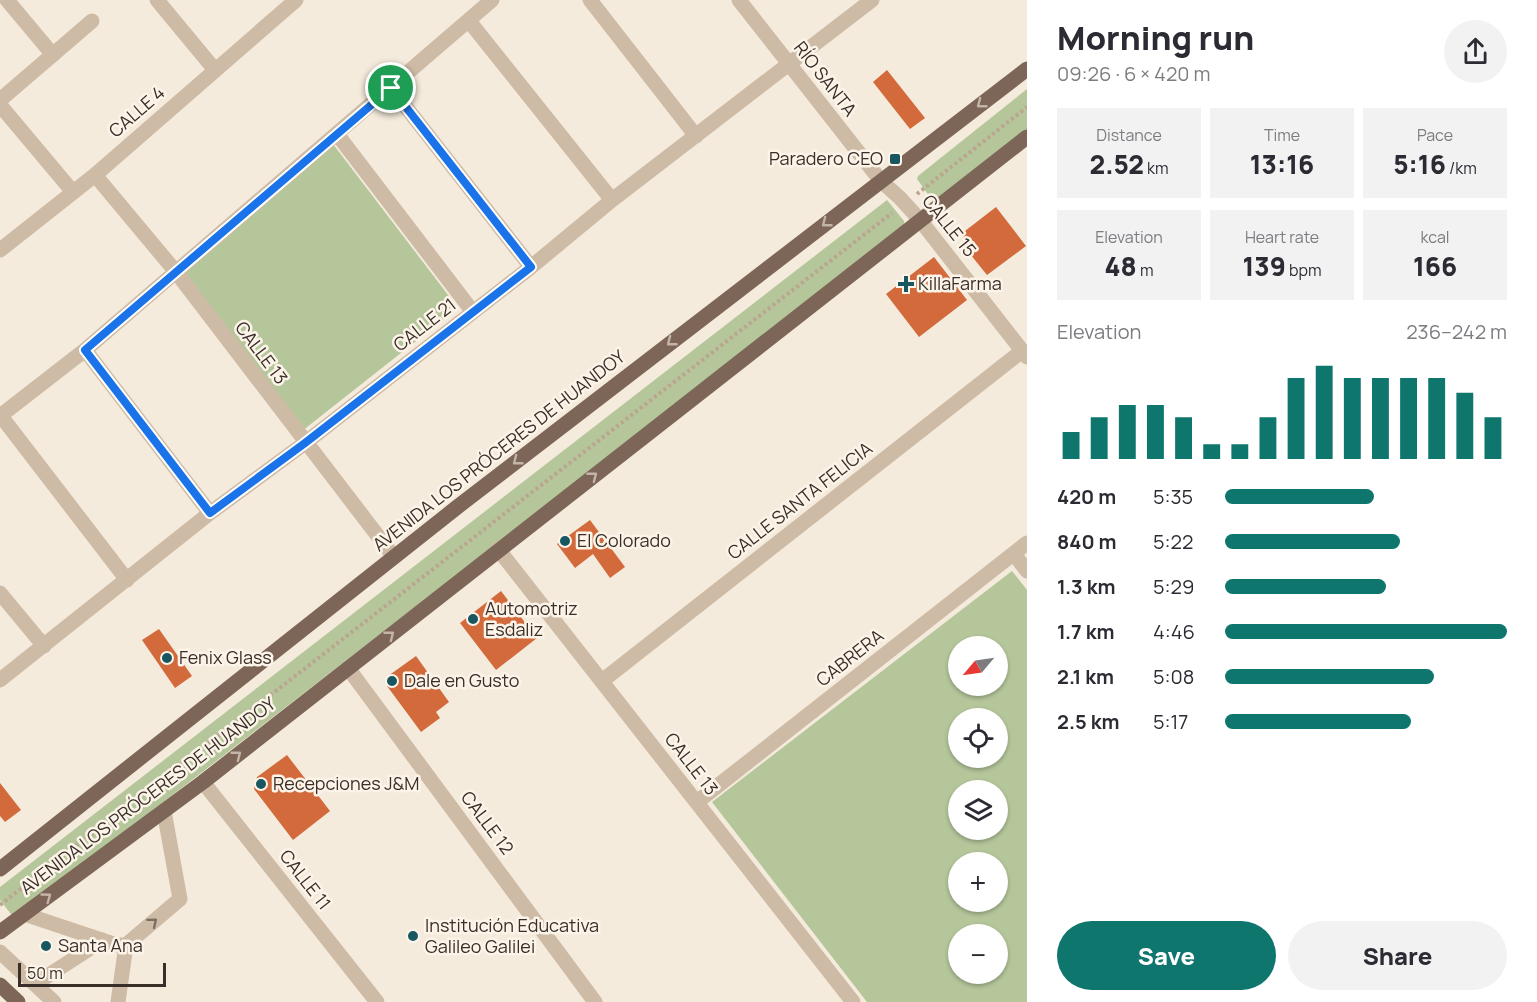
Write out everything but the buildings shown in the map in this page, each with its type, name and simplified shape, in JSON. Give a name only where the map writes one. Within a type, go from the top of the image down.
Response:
[{"type":"main road","name":"AVENIDA LOS PRÓCERES DE HUANDOY","points":[[0,869],[394,557],[1027,69]]},
{"type":"main road","name":"AVENIDA LOS PRÓCERES DE HUANDOY","points":[[0,932],[203,782],[1027,137]]},
{"type":"main road","points":[[0,985],[18,1002]]},
{"type":"street","points":[[7,0],[53,55]]},
{"type":"street","points":[[157,0],[215,70]]},
{"type":"street","name":"CALLE 4","points":[[0,250],[94,175],[296,0]]},
{"type":"street","points":[[127,579],[0,416],[85,350],[492,0]]},
{"type":"street","points":[[590,0],[696,136]]},
{"type":"street","name":"RÍO SANTA","points":[[739,0],[880,181]]},
{"type":"street","name":"CALLE 21","points":[[0,680],[210,513],[305,443],[531,267],[612,200],[872,0]]},
{"type":"street","points":[[0,100],[92,21]]},
{"type":"street","points":[[470,21],[612,200]]},
{"type":"street","points":[[391,88],[531,267]]},
{"type":"street","points":[[0,105],[73,192]]},
{"type":"street","points":[[337,134],[473,312]]},
{"type":"street","name":"CALLE 13","points":[[94,175],[176,272],[394,557]]},
{"type":"street","name":"CALLE 15","points":[[880,181],[920,220],[1025,354]]},
{"type":"street","points":[[85,350],[210,513]]},
{"type":"street","name":"CALLE SANTA FELICIA","points":[[602,681],[1025,354]]},
{"type":"street","name":"CABRERA","points":[[697,802],[1027,543]]},
{"type":"street","name":"CALLE 13","points":[[498,549],[850,1001]]},
{"type":"street","points":[[1014,554],[1027,571]]},
{"type":"street","points":[[0,593],[44,646]]},
{"type":"street","name":"CALLE 12","points":[[348,668],[595,1002]]},
{"type":"street","name":"CALLE 11","points":[[203,782],[377,1002]]},
{"type":"street","points":[[24,914],[117,945],[126,945],[180,899],[164,810]]},
{"type":"street","points":[[35,984],[103,940]]},
{"type":"street","points":[[118,1002],[126,945]]},
{"type":"street","points":[[0,952],[54,1002]]},
{"type":"path","points":[[0,906],[1027,107]]},
{"type":"green space","points":[[1027,89],[1027,132],[935,204],[917,179],[918,176]]},
{"type":"green space","points":[[333,144],[458,308],[302,431],[184,274]]},
{"type":"green space","points":[[887,200],[904,221],[905,227],[14,918],[0,900],[0,887]]},
{"type":"green space","points":[[1012,571],[1027,590],[1027,1002],[867,1002],[712,802]]},
{"type":"place","name":"Paradero CEO","points":[[895,159]]},
{"type":"place","name":"KillaFarma","points":[[906,284]]},
{"type":"place","name":"El Colorado","points":[[565,541]]},
{"type":"place","name":"Automotriz Esdaliz","points":[[473,619]]},
{"type":"place","name":"Fenix Glass","points":[[167,658]]},
{"type":"place","name":"Dale en Gusto","points":[[392,681]]},
{"type":"place","name":"Recepciones J&M","points":[[261,784]]},
{"type":"place","name":"Institución Educativa Galileo Galilei","points":[[413,936]]},
{"type":"place","name":"Santa Ana","points":[[46,946]]},
{"type":"route","points":[[391,88],[531,267],[305,443],[210,513],[85,350],[391,88]]}]
